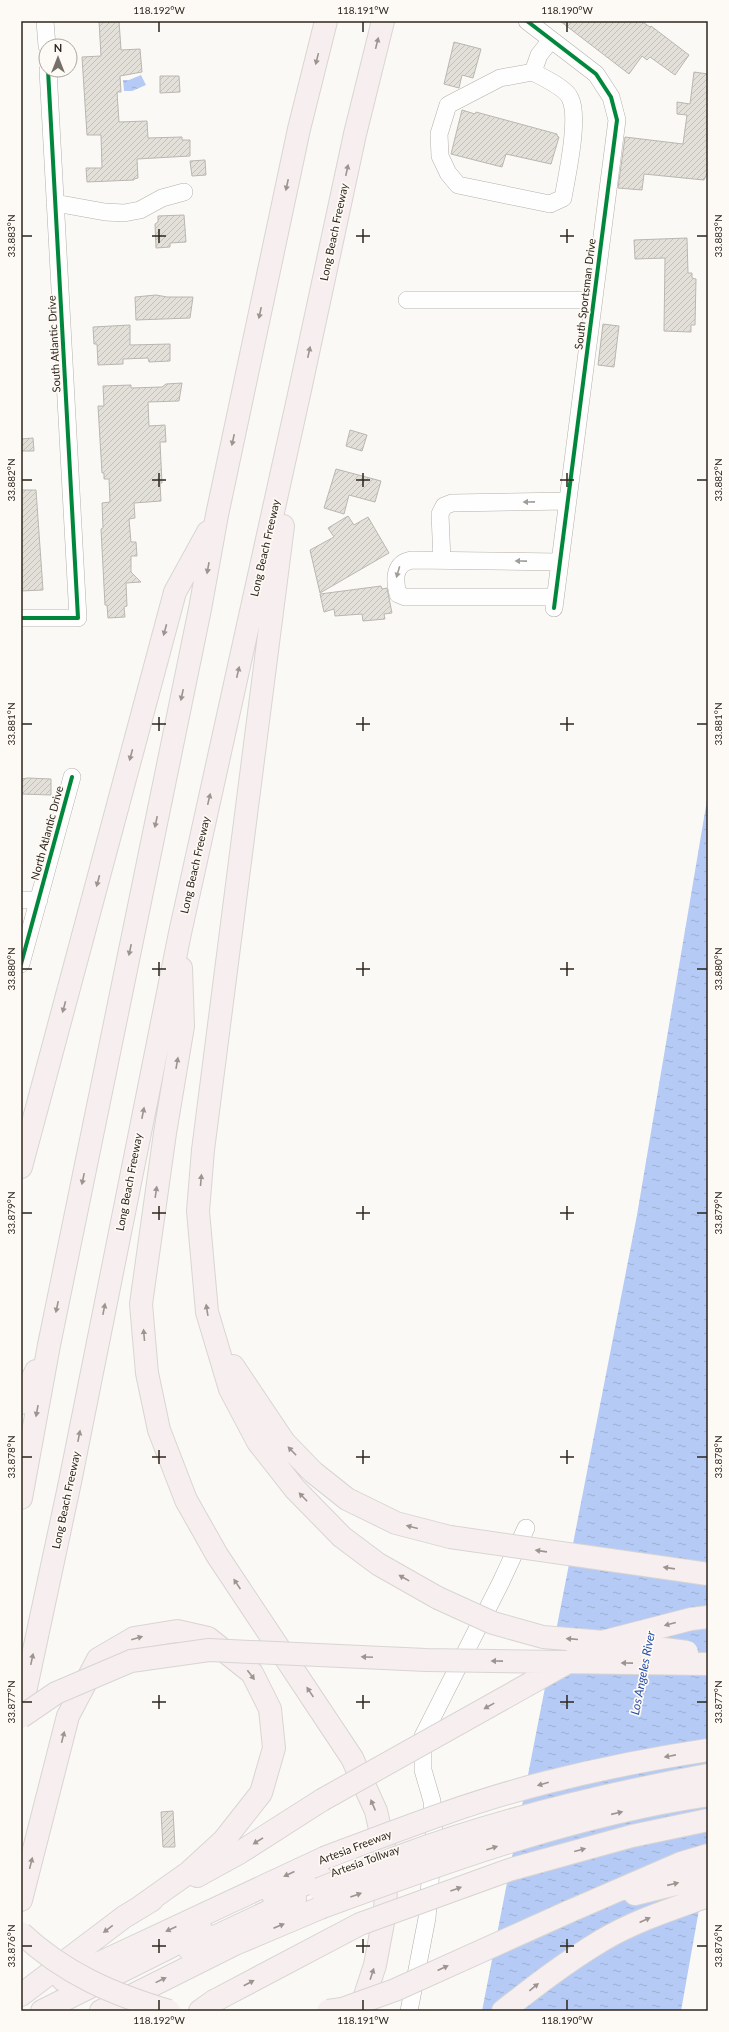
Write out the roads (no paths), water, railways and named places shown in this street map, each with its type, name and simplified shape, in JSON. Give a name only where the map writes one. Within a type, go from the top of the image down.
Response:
[{"type":"highway","points":[[21,1498],[49,1345],[200,609],[217,515],[299,128],[326,21]]},
{"type":"highway","name":"Long Beach Freeway","points":[[21,1711],[70,1482],[180,933],[355,134],[383,21]]},
{"type":"highway","points":[[300,390],[203,1150],[198,1211],[207,1312],[230,1389],[258,1442],[295,1489],[342,1537],[378,1564],[438,1598],[493,1623],[543,1637],[616,1643],[708,1654]]},
{"type":"highway","points":[[21,1168],[175,592],[217,515]]},
{"type":"highway","points":[[180,933],[183,1026],[165,1133],[141,1304],[147,1374],[159,1430],[186,1500],[217,1556],[352,1758],[376,1811],[387,1860],[385,1912],[375,1964],[360,2011]]},
{"type":"highway","points":[[214,1337],[284,1442],[313,1472],[347,1499],[396,1523],[450,1537],[708,1574]]},
{"type":"highway","points":[[21,1403],[49,1345]]},
{"type":"highway","points":[[140,1907],[239,1853],[322,1800],[606,1641],[691,1619],[708,1617]]},
{"type":"highway","points":[[21,1900],[68,1716],[98,1659],[134,1638],[177,1631],[208,1638],[252,1673],[270,1709],[274,1748],[261,1794],[224,1840],[188,1873],[124,1917],[21,1995]]},
{"type":"highway","points":[[21,1717],[56,1693],[131,1661],[209,1650],[426,1660],[708,1664]]},
{"type":"highway","name":"Artesia Freeway","points":[[101,2011],[235,1944],[321,1883],[420,1821],[547,1782],[671,1756],[708,1750]]},
{"type":"highway","name":"Artesia Tollway","points":[[42,2011],[231,1917],[321,1883],[468,1823],[586,1789],[708,1764]]},
{"type":"highway","name":"Artesia Tollway","points":[[67,2011],[321,1883],[471,1833],[566,1805],[639,1788],[708,1775]]},
{"type":"highway","name":"Artesia Freeway","points":[[21,1999],[321,1883],[432,1866],[549,1830],[675,1800],[708,1795]]},
{"type":"highway","points":[[207,2006],[360,1924],[509,1870],[632,1836],[708,1820]]},
{"type":"highway","points":[[328,2011],[342,2008],[395,1990],[681,1863],[708,1855]]},
{"type":"highway","points":[[568,1912],[708,1876]]},
{"type":"highway","points":[[503,2011],[549,1974],[601,1941],[647,1918],[708,1896]]},
{"type":"highway","points":[[21,1933],[35,1946],[85,1980],[126,1998],[169,2011]]},
{"type":"street","points":[[45,21],[46,38]]},
{"type":"street","name":"South Sportsman Drive","points":[[442,560],[406,561],[399,566],[396,573],[398,594],[405,597],[555,603],[617,120],[611,97],[596,74],[527,21]]},
{"type":"street","points":[[533,72],[539,55],[551,40]]},
{"type":"street","points":[[533,72],[552,82],[570,96],[574,115],[564,198],[550,204],[458,185],[448,174],[440,156],[439,134],[448,105],[500,78],[533,72]]},
{"type":"street","name":"South Atlantic Drive","points":[[21,618],[78,618],[48,78]]},
{"type":"street","points":[[55,203],[104,212],[124,213],[140,210],[162,198],[184,192]]},
{"type":"street","points":[[407,300],[594,300]]},
{"type":"street","points":[[560,562],[442,560],[440,514],[444,506],[452,503],[568,501]]},
{"type":"street","name":"North Atlantic Drive","points":[[21,964],[72,776]]},
{"type":"street","points":[[21,900],[39,900]]},
{"type":"street","points":[[409,2011],[427,1918],[434,1834],[432,1801],[423,1770],[424,1736],[501,1582],[526,1528]]},
{"type":"water","points":[[141,75],[146,85],[132,91],[124,91],[123,80],[129,80]]},
{"type":"water","name":"Los Angeles River","points":[[708,794],[708,1859],[681,2011],[482,2011],[637,1215]]}]
